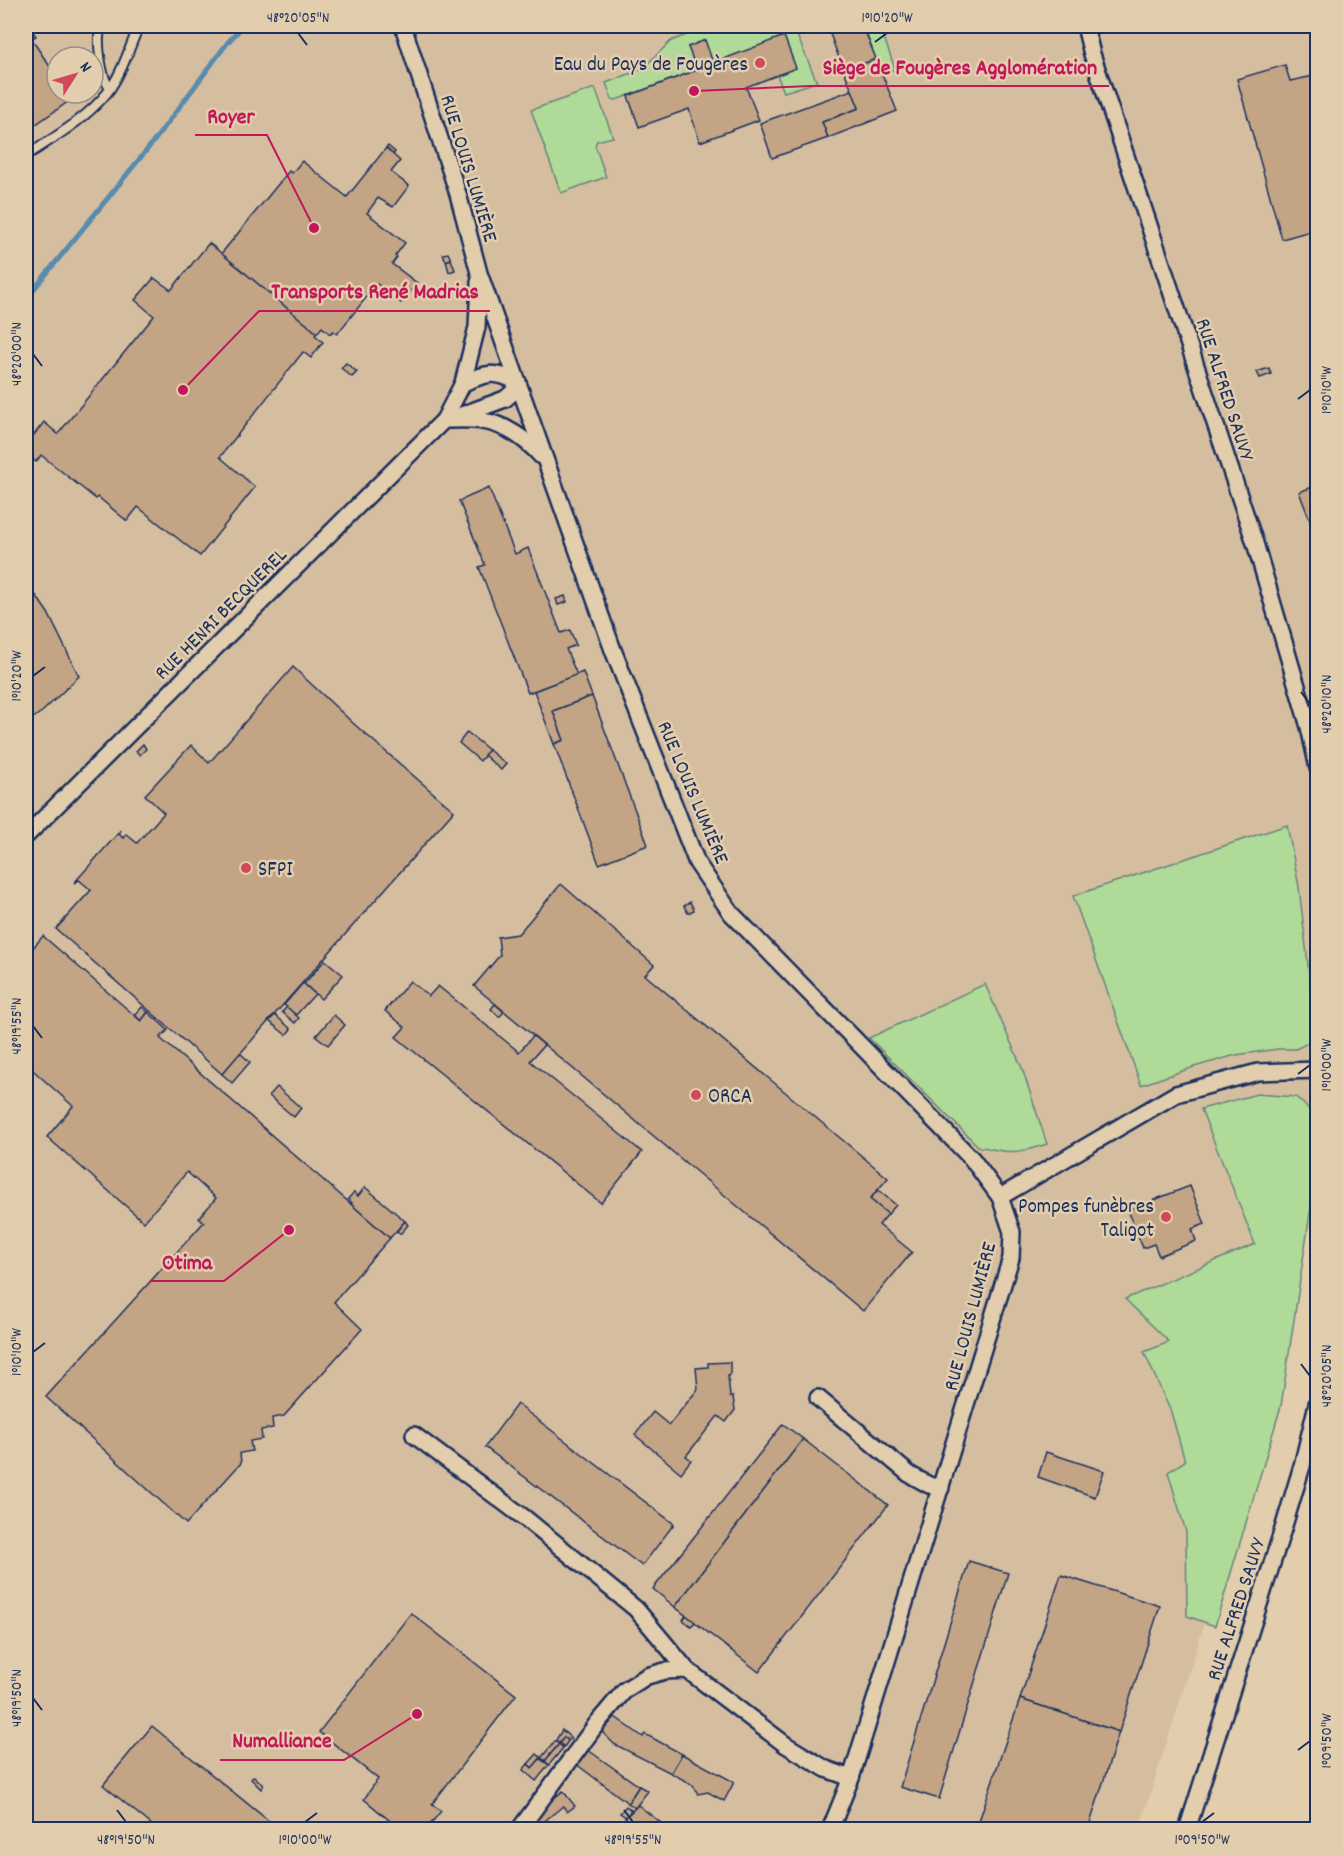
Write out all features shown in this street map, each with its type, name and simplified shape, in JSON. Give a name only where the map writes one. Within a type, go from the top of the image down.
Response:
[{"type":"street","name":"RUE LOUIS LUMIÈRE","points":[[403,26],[458,194],[479,273],[613,651],[697,863],[731,913],[972,1159],[1000,1197],[1012,1232],[1011,1258],[851,1778],[830,1830]]},
{"type":"street","name":"RUE ALFRED SAUVY","points":[[1085,26],[1255,543],[1310,727],[1317,768]]},
{"type":"street","name":"RUE HENRI BECQUEREL","points":[[26,836],[444,420],[463,382],[477,327],[479,273]]},
{"type":"street","points":[[463,382],[480,376],[500,373],[518,384]]},
{"type":"street","name":"RUE HENRI BECQUEREL","points":[[444,420],[506,399],[518,384]]},
{"type":"street","points":[[444,420],[482,421],[503,427],[526,441],[546,460]]},
{"type":"street","points":[[1000,1197],[1176,1094],[1258,1072],[1317,1070]]},
{"type":"street","points":[[818,1398],[909,1474],[940,1488]]},
{"type":"street","name":"RUE ALFRED SAUVY","points":[[1187,1830],[1283,1529],[1302,1466],[1317,1401]]},
{"type":"street","points":[[414,1435],[526,1519],[636,1609],[687,1670],[786,1745],[826,1769],[851,1778]]},
{"type":"street","points":[[519,1830],[598,1722],[625,1690],[647,1676],[665,1671],[687,1670]]},
{"type":"lane","points":[[101,26],[99,37],[103,74],[110,88]]},
{"type":"lane","points":[[26,156],[77,121],[110,88],[139,26]]},
{"type":"shaded area","points":[[26,26],[1317,26],[1317,1117],[1273,1409],[1139,1829],[26,1830],[26,507],[32,502],[26,495]]},
{"type":"green space","points":[[793,26],[817,82],[784,92],[777,75],[713,63],[688,47],[697,70],[616,100],[612,99],[606,83],[642,69],[671,41],[707,27]]},
{"type":"green space","points":[[863,26],[880,26],[895,69],[882,74]]},
{"type":"green space","points":[[595,88],[613,137],[597,141],[595,145],[606,177],[561,193],[531,110]]},
{"type":"green space","points":[[1287,825],[1299,887],[1316,1033],[1310,1042],[1296,1049],[1236,1055],[1141,1085],[1073,896]]},
{"type":"green space","points":[[985,984],[1022,1068],[1047,1144],[1014,1151],[979,1147],[869,1038]]},
{"type":"green space","points":[[1257,1094],[1296,1097],[1317,1117],[1317,1167],[1281,1406],[1215,1626],[1187,1616],[1186,1532],[1168,1472],[1185,1461],[1171,1412],[1144,1352],[1169,1342],[1125,1299],[1255,1244],[1201,1109]]},
{"type":"building","points":[[26,26],[29,26],[36,36],[31,39]]},
{"type":"building","points":[[827,26],[863,26],[876,59],[844,71]]},
{"type":"building","points":[[26,31],[45,59],[45,105],[63,105],[26,131]]},
{"type":"building","points":[[784,36],[796,68],[746,87],[759,120],[700,142],[689,109],[639,127],[628,96],[697,70],[688,47],[705,40],[713,63]]},
{"type":"building","points":[[876,59],[897,111],[828,138],[822,122],[859,108],[844,71]]},
{"type":"building","points":[[1285,65],[1290,81],[1318,75],[1318,229],[1282,239],[1237,79]]},
{"type":"building","points":[[852,90],[859,108],[822,122],[828,138],[772,158],[760,123]]},
{"type":"building","points":[[388,146],[395,152],[393,155],[386,148]]},
{"type":"building","points":[[386,148],[400,161],[391,172],[409,186],[393,207],[378,198],[367,213],[405,243],[392,264],[417,283],[401,303],[377,284],[337,334],[333,331],[330,334],[322,327],[317,333],[221,254],[289,171],[292,173],[302,161],[347,197]]},
{"type":"building","points":[[209,243],[317,333],[315,335],[323,342],[311,358],[303,352],[220,457],[255,487],[200,556],[138,507],[127,521],[41,455],[36,462],[26,454],[26,445],[44,422],[58,434],[154,316],[135,300],[154,278],[171,290]]},
{"type":"building","points":[[448,253],[451,259],[446,261],[443,254]]},
{"type":"building","points":[[451,259],[455,270],[449,272],[446,261]]},
{"type":"building","points":[[346,363],[357,372],[352,377],[341,368]]},
{"type":"building","points":[[1269,368],[1271,374],[1260,378],[1257,372]]},
{"type":"building","points":[[1318,485],[1318,541],[1299,492]]},
{"type":"building","points":[[489,488],[515,554],[528,548],[561,633],[570,630],[576,645],[566,649],[577,675],[528,693],[479,567],[485,565],[459,501]]},
{"type":"building","points":[[26,581],[48,613],[79,676],[43,711],[26,723]]},
{"type":"building","points":[[565,596],[567,602],[558,605],[556,599]]},
{"type":"building","name":"SFPI","points":[[293,667],[354,724],[454,811],[222,1074],[56,929],[91,890],[79,880],[74,883],[121,830],[119,834],[123,838],[126,834],[137,843],[164,813],[145,795],[191,745],[209,763]]},
{"type":"building","points":[[583,672],[592,696],[553,711],[564,740],[554,744],[534,691]]},
{"type":"building","points":[[592,696],[648,845],[599,864],[554,744],[564,740],[553,711]]},
{"type":"building","points":[[467,732],[489,750],[480,761],[459,743]]},
{"type":"building","points":[[143,744],[146,749],[140,755],[136,751]]},
{"type":"building","points":[[489,750],[506,764],[501,770],[484,755]]},
{"type":"building","name":"ORCA","points":[[561,884],[654,965],[645,975],[888,1178],[870,1199],[888,1214],[879,1225],[912,1252],[863,1311],[474,986],[500,955],[498,937],[518,934]]},
{"type":"building","points":[[690,902],[694,910],[688,913],[684,906]]},
{"type":"building","points":[[43,936],[141,1021],[148,1012],[168,1030],[160,1038],[390,1238],[334,1302],[362,1329],[284,1416],[272,1418],[273,1428],[261,1430],[262,1439],[250,1441],[252,1451],[240,1453],[241,1463],[186,1524],[46,1397],[204,1222],[199,1218],[216,1198],[187,1172],[144,1222],[47,1137],[73,1106],[26,1064],[26,956]]},
{"type":"building","points":[[325,960],[343,975],[321,999],[304,984]]},
{"type":"building","points":[[410,981],[429,996],[438,986],[519,1052],[533,1036],[544,1045],[530,1061],[642,1152],[601,1203],[396,1037],[405,1027],[385,1011]]},
{"type":"building","points":[[303,983],[315,994],[296,1015],[284,1005]]},
{"type":"building","points":[[495,1004],[504,1012],[499,1017],[491,1009]]},
{"type":"building","points":[[142,1007],[148,1012],[141,1021],[135,1015]]},
{"type":"building","points":[[287,1007],[299,1018],[295,1023],[282,1012]]},
{"type":"building","points":[[275,1015],[291,1029],[286,1035],[269,1021]]},
{"type":"building","points":[[334,1015],[345,1025],[328,1045],[316,1036]]},
{"type":"building","points":[[240,1053],[250,1062],[232,1083],[222,1074]]},
{"type":"building","points":[[277,1087],[301,1108],[294,1117],[269,1096]]},
{"type":"building","name":"Pompes funèbres Taligot","points":[[1190,1186],[1205,1224],[1192,1229],[1196,1241],[1159,1256],[1154,1244],[1143,1248],[1128,1210]]},
{"type":"building","points":[[365,1187],[405,1221],[390,1238],[348,1199],[354,1192],[358,1196]]},
{"type":"building","points":[[878,1190],[896,1205],[888,1214],[870,1199]]},
{"type":"building","points":[[405,1221],[408,1225],[400,1234],[397,1231]]},
{"type":"building","points":[[730,1362],[730,1375],[728,1376],[730,1397],[733,1397],[735,1410],[726,1422],[718,1416],[686,1456],[691,1460],[681,1473],[635,1435],[653,1412],[669,1425],[698,1389],[696,1368],[708,1367],[708,1363]]},
{"type":"building","points":[[517,1404],[674,1524],[642,1566],[485,1447]]},
{"type":"building","points":[[783,1424],[803,1439],[675,1607],[653,1589]]},
{"type":"building","points":[[803,1439],[888,1505],[759,1672],[675,1607]]},
{"type":"building","points":[[1046,1452],[1104,1471],[1095,1497],[1038,1477]]},
{"type":"building","points":[[969,1561],[1008,1573],[939,1799],[900,1787]]},
{"type":"building","points":[[1061,1575],[1160,1606],[1119,1732],[1020,1699]]},
{"type":"building","points":[[411,1613],[516,1695],[432,1804],[441,1811],[426,1830],[401,1830],[364,1799],[378,1779],[319,1732]]},
{"type":"building","points":[[686,1615],[695,1622],[691,1626],[683,1620]]},
{"type":"building","points":[[1020,1699],[1119,1732],[1088,1830],[976,1830]]},
{"type":"building","points":[[615,1717],[643,1737],[645,1734],[682,1754],[671,1773],[614,1744],[602,1732]]},
{"type":"building","points":[[152,1726],[280,1830],[158,1830],[103,1785]]},
{"type":"building","points":[[562,1730],[571,1738],[568,1741],[564,1737],[560,1743],[556,1740]]},
{"type":"building","points":[[564,1737],[568,1741],[564,1747],[560,1743]]},
{"type":"building","points":[[555,1741],[559,1744],[545,1761],[541,1758]]},
{"type":"building","points":[[559,1744],[563,1748],[549,1765],[545,1761]]},
{"type":"building","points":[[588,1750],[639,1786],[628,1803],[576,1764]]},
{"type":"building","points":[[537,1754],[545,1761],[543,1763],[540,1759],[532,1768],[528,1764]]},
{"type":"building","points":[[682,1754],[734,1782],[724,1801],[708,1792],[698,1794],[693,1785],[671,1773]]},
{"type":"building","points":[[540,1759],[549,1765],[536,1781],[523,1770],[528,1764],[532,1768]]},
{"type":"building","points":[[254,1776],[263,1785],[261,1789],[251,1779]]},
{"type":"building","points":[[639,1786],[648,1791],[635,1808],[628,1803]]},
{"type":"building","points":[[563,1791],[575,1806],[567,1812],[563,1806],[541,1824],[534,1814]]},
{"type":"building","points":[[638,1805],[670,1830],[640,1830],[625,1818]]},
{"type":"building","points":[[626,1806],[631,1810],[626,1817],[620,1813]]},
{"type":"waterway","points":[[26,299],[154,141],[228,42],[243,26]]},
{"type":"place","name":"Eau du Pays de Fougères","points":[[760,63]]},
{"type":"place","name":"Siège de Fougères Agglomération","points":[[694,91]]},
{"type":"place","name":"Royer","points":[[314,228]]},
{"type":"place","name":"Transports René Madrias","points":[[183,390]]},
{"type":"place","name":"SFPI","points":[[246,868]]},
{"type":"place","name":"ORCA","points":[[696,1095]]},
{"type":"place","name":"Pompes funèbres Taligot","points":[[1166,1217]]},
{"type":"place","name":"Otima","points":[[289,1230]]},
{"type":"place","name":"Numalliance","points":[[417,1714]]}]
